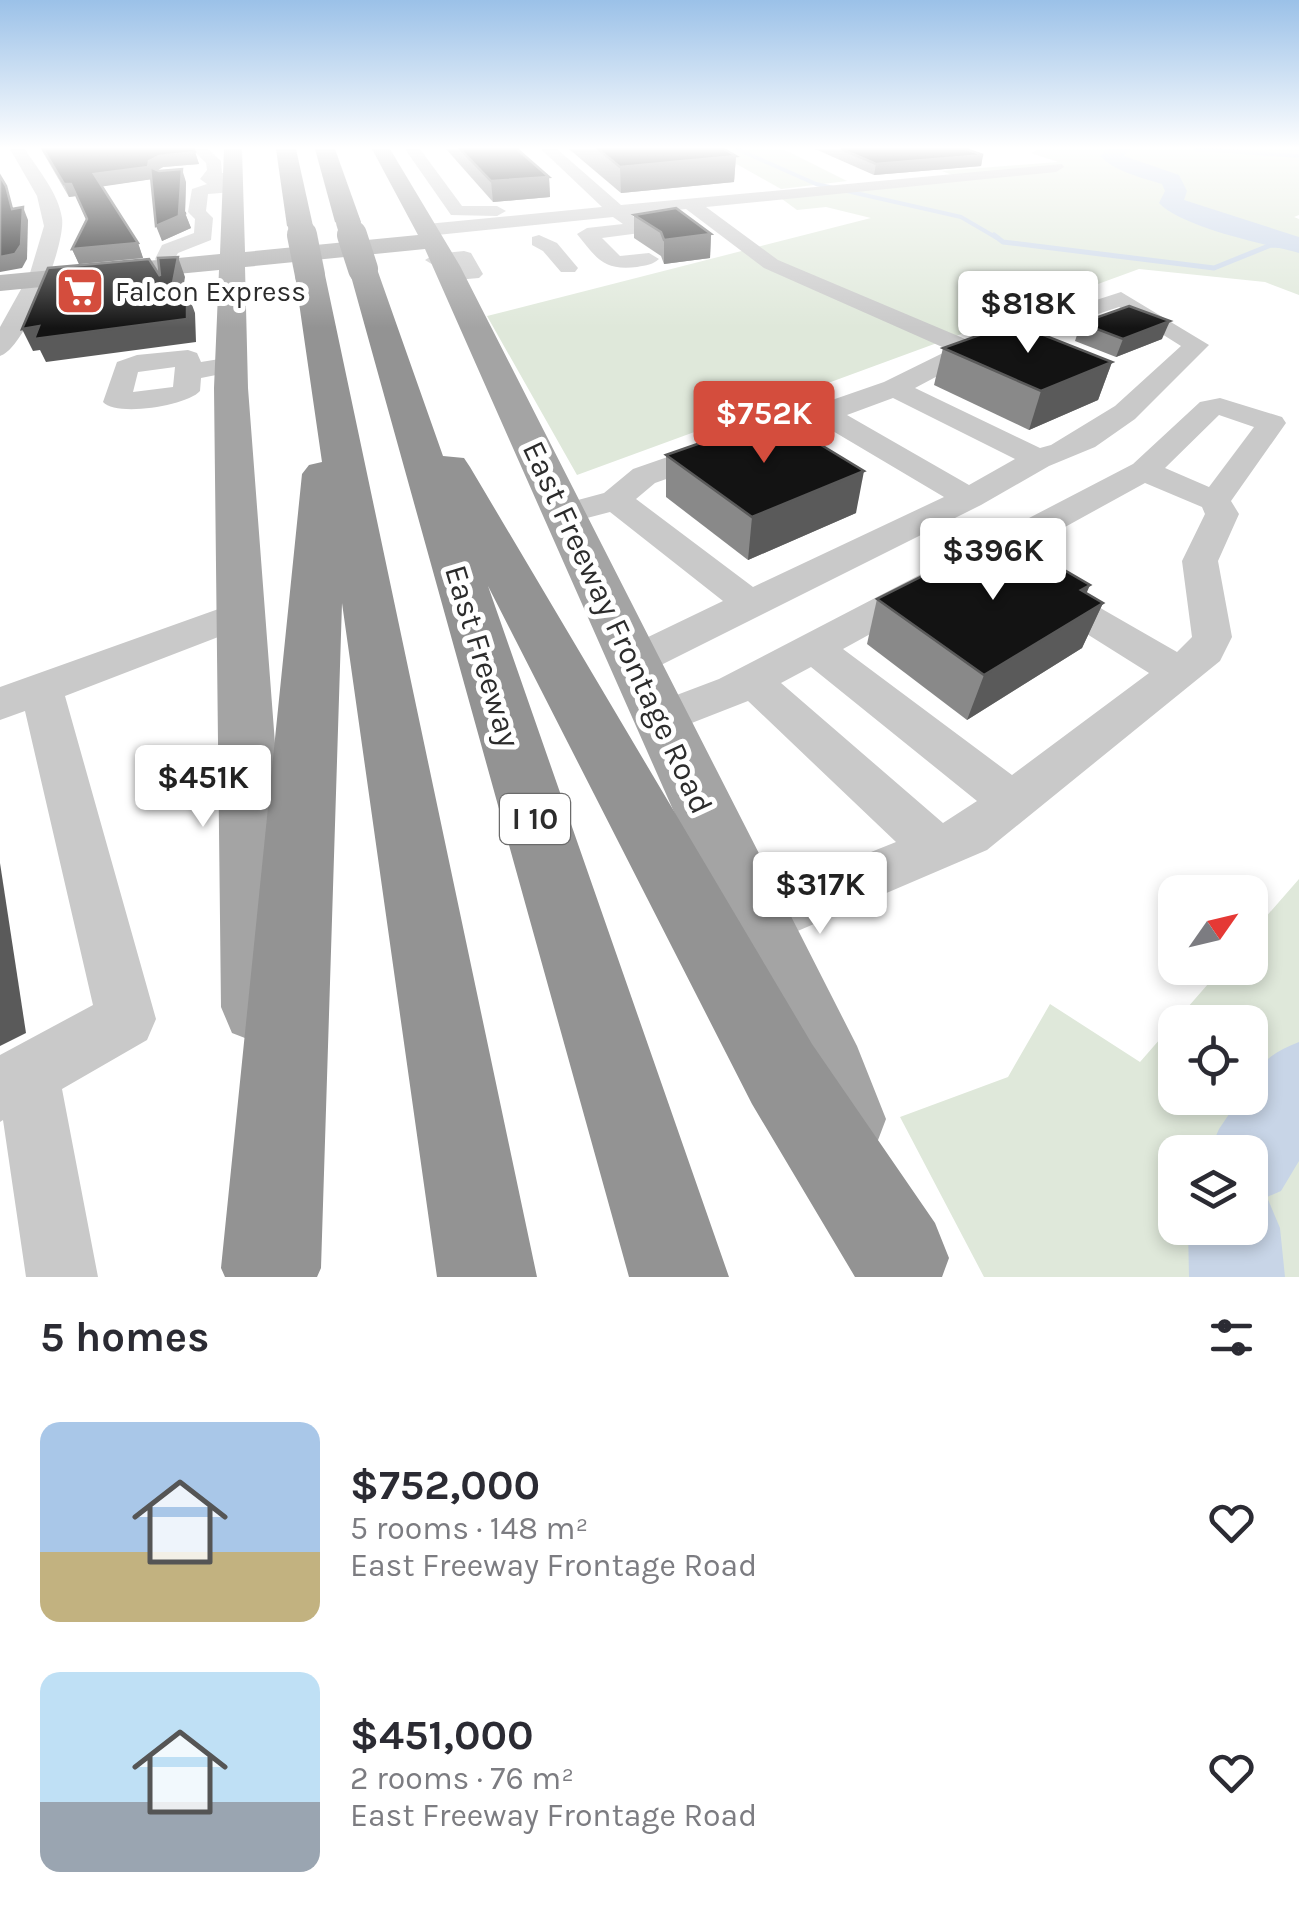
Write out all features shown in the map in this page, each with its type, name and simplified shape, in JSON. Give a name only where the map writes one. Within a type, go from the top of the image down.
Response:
[{"type":"highway","points":[[297,209],[487,1277]]},
{"type":"highway","name":"East Freeway","points":[[344,209],[679,1277]]},
{"type":"highway","points":[[390,361],[782,1074],[905,1268]]},
{"type":"highway","points":[[271,1272],[330,391]]},
{"type":"main road","points":[[230,209],[233,249],[210,369],[238,615],[271,1272]]},
{"type":"main road","name":"East Freeway Frontage Road","points":[[432,209],[470,246],[564,514],[829,1074],[905,1268]]},
{"type":"main road","points":[[36,279],[233,249],[470,246]]},
{"type":"main road","points":[[0,283],[233,249],[272,269],[470,246]]},
{"type":"street","points":[[0,348],[36,279],[54,226],[49,209]]},
{"type":"street","points":[[197,209],[233,249]]},
{"type":"street","points":[[455,209],[470,214],[554,209]]},
{"type":"street","points":[[470,246],[598,209]]},
{"type":"street","points":[[470,246],[598,209]]},
{"type":"street","points":[[614,209],[636,228]]},
{"type":"street","points":[[698,209],[771,264],[969,350]]},
{"type":"street","points":[[165,259],[168,249],[204,236],[204,218]]},
{"type":"street","points":[[649,259],[615,264],[587,234],[688,223],[720,249]]},
{"type":"street","points":[[470,246],[550,247],[568,268]]},
{"type":"street","points":[[564,514],[616,500],[644,476],[894,388],[969,350],[1121,299],[1197,345],[1110,426],[1062,453],[1038,458],[968,498],[750,603],[648,690]]},
{"type":"street","points":[[1001,339],[1036,354]]},
{"type":"street","points":[[1106,383],[1141,398]]},
{"type":"street","points":[[894,388],[1038,458]]},
{"type":"street","points":[[648,690],[751,680],[1144,471],[1214,406],[1272,423],[1214,501]]},
{"type":"street","points":[[824,414],[968,498]]},
{"type":"street","points":[[758,923],[969,835],[1206,651],[1212,637],[1200,561],[1222,514],[1214,501],[1144,471]]},
{"type":"street","points":[[616,500],[750,603]]},
{"type":"street","points":[[986,556],[1180,672]]},
{"type":"street","points":[[62,1277],[14,1082],[126,1019],[20,696],[238,615]]},
{"type":"street","points":[[814,648],[1012,802]]},
{"type":"street","points":[[751,680],[936,848]]},
{"type":"shaded area","points":[[833,209],[1299,209],[1299,215],[1294,217],[1299,219],[1299,295],[1265,282],[1139,269],[577,475],[487,316],[871,218]]},
{"type":"shaded area","points":[[1299,879],[1299,1277],[984,1277],[900,1117],[1008,1077],[1050,1004],[1140,1062],[1158,1041],[1158,1115],[1268,1115],[1268,1005],[1190,1005],[1207,985],[1268,985],[1268,914]]},
{"type":"building","points":[[0,209],[23,209],[21,245],[15,254],[0,257]]},
{"type":"building","points":[[82,209],[116,209],[138,243],[72,249],[87,219]]},
{"type":"building","points":[[154,209],[179,209],[179,214],[186,213],[156,226]]},
{"type":"building","points":[[677,209],[711,234],[664,240],[661,232],[634,215]]},
{"type":"building","points":[[178,257],[171,293],[187,291],[187,319],[34,339],[39,326],[22,329],[48,268],[149,259],[160,276],[158,258]]},
{"type":"building","points":[[1129,306],[1170,321],[1123,339],[1081,323]]},
{"type":"building","points":[[1013,323],[1112,362],[1041,391],[943,348]]},
{"type":"building","points":[[775,417],[864,471],[752,517],[666,455]]},
{"type":"building","points":[[1004,535],[1090,585],[1081,590],[1103,603],[984,675],[877,599]]},
{"type":"waterway","points":[[924,209],[961,217],[997,238]]},
{"type":"waterway","points":[[1183,209],[1299,245]]},
{"type":"waterway","points":[[994,235],[1003,242],[1214,268],[1271,245],[1299,246]]},
{"type":"waterway","points":[[1266,1135],[1299,1083]]},
{"type":"waterway","points":[[1235,1245],[1237,1277]]},
{"type":"place","name":"Falcon Express","points":[[80,291]]}]
